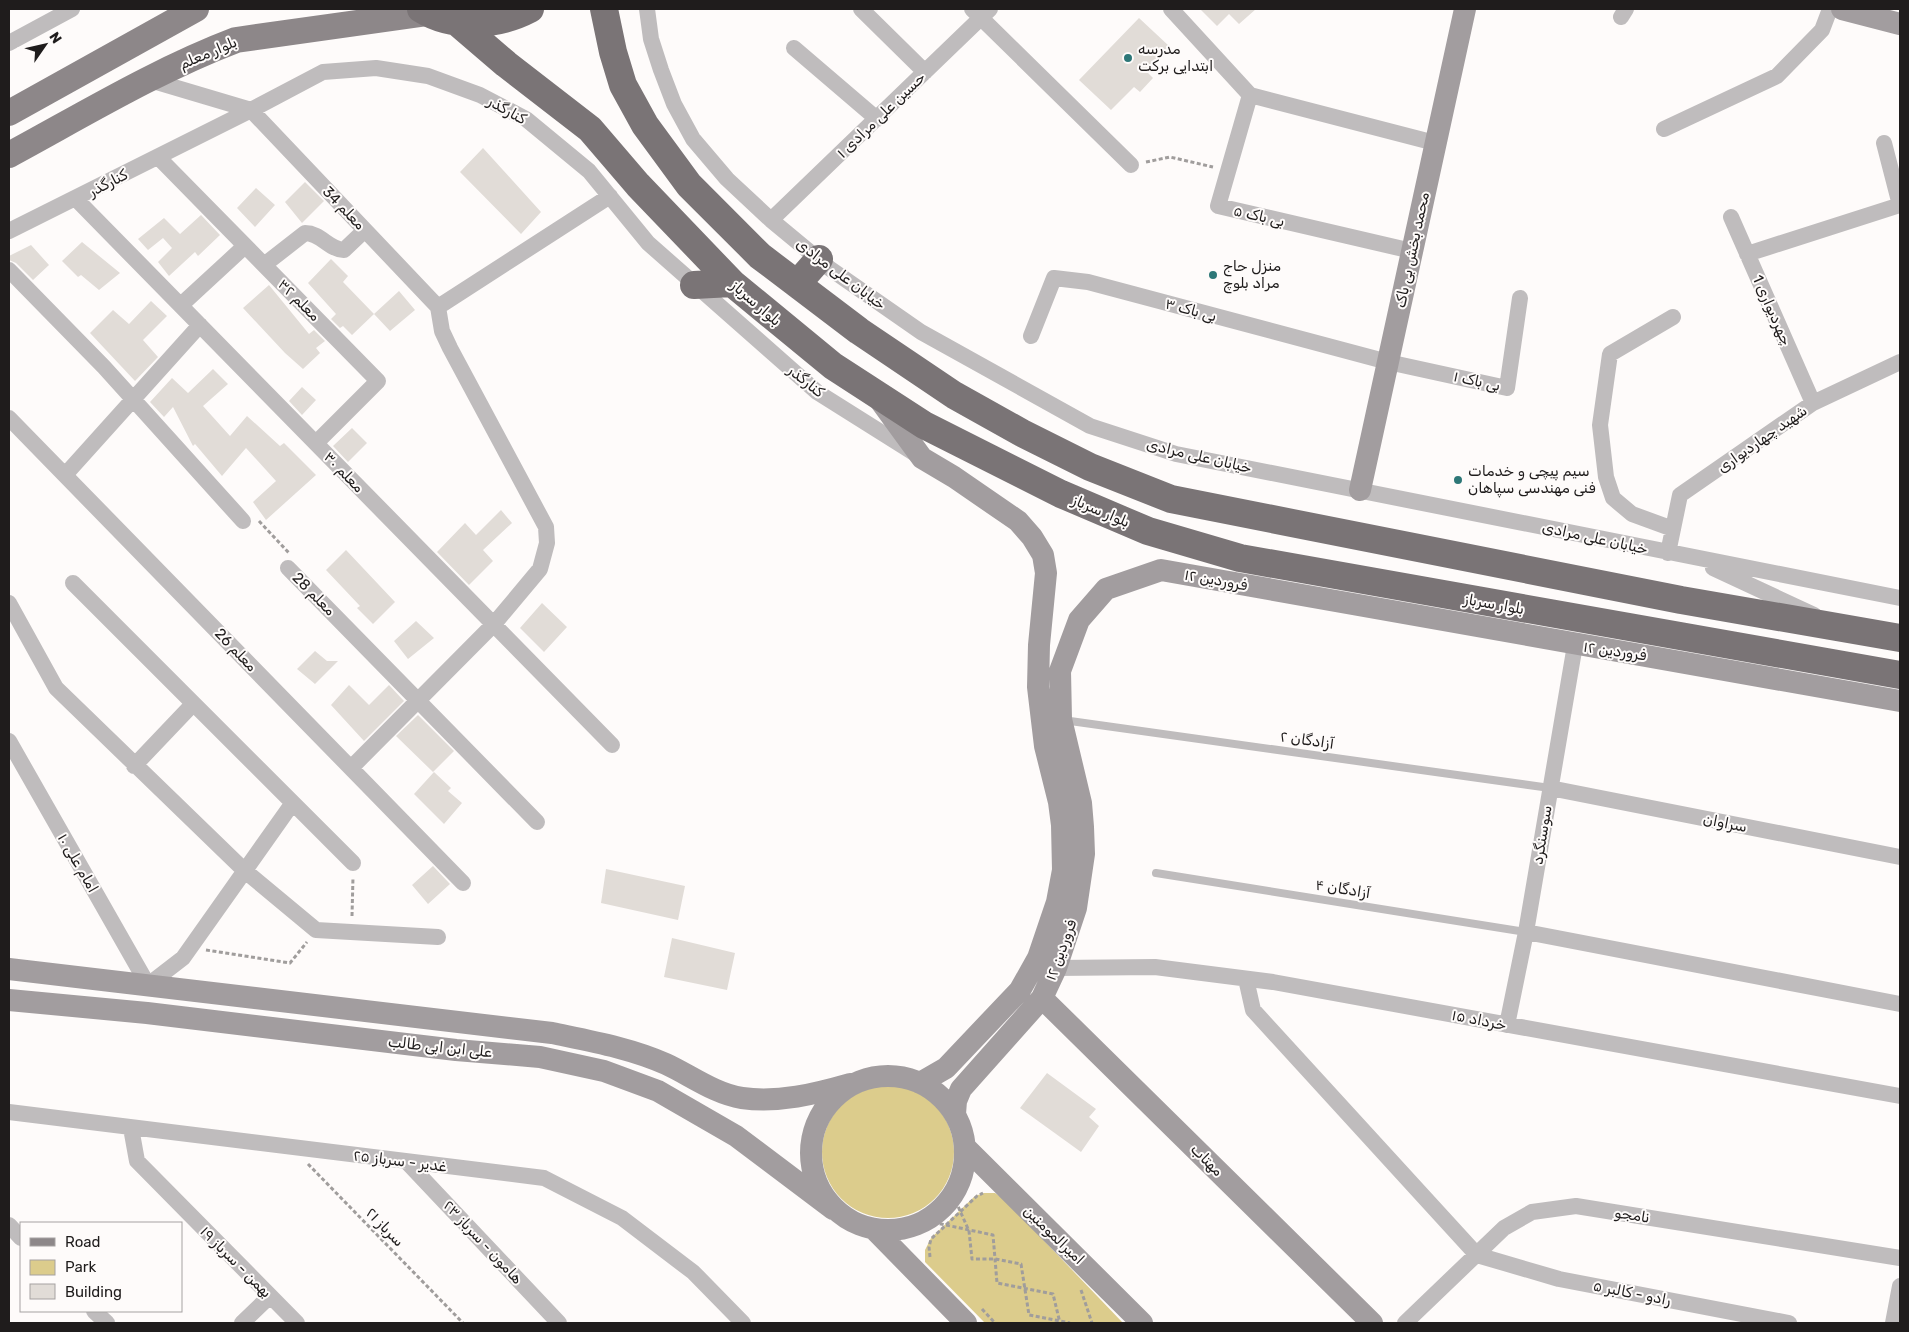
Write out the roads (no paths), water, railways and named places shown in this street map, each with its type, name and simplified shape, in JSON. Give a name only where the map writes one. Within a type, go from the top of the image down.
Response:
[{"type":"highway","points":[[424,11],[457,22],[488,22],[518,15],[530,9]]},
{"type":"highway","points":[[604,9],[613,52],[624,85],[645,125],[689,184],[760,256],[859,331],[954,395],[1022,433],[1090,467],[1171,499],[1681,600],[1900,638]]},
{"type":"highway","name":"بلوار سرباز","points":[[457,22],[506,64],[590,129],[638,185],[732,284],[833,366],[924,425],[1061,494],[1148,531],[1240,558],[1900,674]]},
{"type":"highway","points":[[797,284],[818,259]]},
{"type":"highway","points":[[694,285],[732,284]]},
{"type":"main road","points":[[9,113],[196,9]]},
{"type":"main road","name":"بلوار معلم","points":[[9,155],[207,51],[236,40],[311,19],[424,11]]},
{"type":"street","points":[[9,42],[72,9]]},
{"type":"street","name":"خیابان علی مرادی","points":[[647,9],[651,38],[674,104],[693,139],[727,179],[771,220],[818,259],[920,332],[1090,426],[1176,454],[1690,558],[1900,598]]},
{"type":"street","points":[[861,9],[925,72]]},
{"type":"street","points":[[1171,9],[1250,95],[1435,143]]},
{"type":"street","name":"محمد بخش بی باک","points":[[1360,490],[1465,9]]},
{"type":"street","points":[[1664,128],[1777,76],[1822,30],[1830,9]]},
{"type":"street","points":[[1842,9],[1900,24]]},
{"type":"street","points":[[981,12],[1131,165]]},
{"type":"street","name":"حسین علی مرادی ۱","points":[[771,220],[877,120],[981,12]]},
{"type":"street","points":[[794,48],[877,120]]},
{"type":"street","name":"کنارگذر","points":[[9,231],[76,199],[323,72],[376,68],[428,76],[480,95],[526,119],[589,172],[648,243],[817,392],[922,458]]},
{"type":"street","points":[[150,80],[251,110]]},
{"type":"street","name":"بی باک ۵","points":[[1250,95],[1218,206],[1412,251]]},
{"type":"street","name":"معلم 34","points":[[251,110],[438,307]]},
{"type":"street","points":[[1747,254],[1900,205],[1884,143]]},
{"type":"street","name":"معلم ۳۲","points":[[158,157],[378,380],[316,443]]},
{"type":"street","points":[[351,768],[494,624],[540,569],[547,543],[546,527],[442,331],[438,307],[610,196]]},
{"type":"street","name":"معلم ۳۰","points":[[76,199],[612,745]]},
{"type":"street","name":"چهردیواری 1","points":[[1731,217],[1813,404]]},
{"type":"street","points":[[264,266],[305,233],[314,233],[334,247],[344,250],[365,230]]},
{"type":"street","points":[[181,305],[245,246]]},
{"type":"street","points":[[9,270],[134,400],[243,521]]},
{"type":"street","name":"بی باک ۳","points":[[1031,336],[1054,278],[1088,282],[1388,362]]},
{"type":"street","name":"بی باک ۱","points":[[1388,362],[1507,388],[1520,298]]},
{"type":"street","points":[[1672,317],[1610,354],[1600,425],[1606,477],[1613,498],[1632,514],[1673,529]]},
{"type":"street","points":[[65,475],[200,325]]},
{"type":"street","name":"شهید چهاردیواری","points":[[1668,553],[1680,495],[1813,404],[1900,362]]},
{"type":"street","name":"۱۲ فروردین","points":[[874,392],[922,458],[954,477],[1018,521],[1032,537],[1043,555],[1046,573],[1039,646],[1038,687],[1045,746],[1059,802],[1063,870],[1042,998],[961,1089],[956,1101],[955,1114]]},
{"type":"street","name":"معلم 26","points":[[9,418],[463,883]]},
{"type":"street","points":[[1690,558],[1843,628]]},
{"type":"street","name":"معلم 28","points":[[288,568],[537,822]]},
{"type":"street","name":"۱۲ فروردین","points":[[920,1083],[946,1068],[1047,963],[1076,908],[1084,854],[1081,803],[1061,720],[1060,671],[1079,620],[1106,589],[1161,570],[1575,645],[1668,658],[1900,701]]},
{"type":"street","points":[[73,583],[353,863]]},
{"type":"street","points":[[9,603],[56,688],[134,766],[245,871],[316,930],[438,937]]},
{"type":"street","points":[[1668,658],[1718,642]]},
{"type":"street","name":"سوسنگرد","points":[[1507,1025],[1526,932],[1575,645]]},
{"type":"street","points":[[134,766],[193,704]]},
{"type":"street","name":"امام علی ۱۰","points":[[9,741],[148,985]]},
{"type":"street","name":"سراوان","points":[[1550,788],[1900,857]]},
{"type":"street","points":[[147,1013],[148,985],[183,958],[292,804]]},
{"type":"street","points":[[1526,932],[1900,1004]]},
{"type":"street","name":"۱۵ خرداد","points":[[1047,963],[1156,967],[1246,978],[1900,1096]]},
{"type":"street","name":"علی ابن ابی طالب","points":[[9,970],[552,1033],[607,1044],[664,1063],[720,1091],[739,1098],[790,1098],[850,1084]]},
{"type":"street","points":[[1246,978],[1253,1010],[1477,1255]]},
{"type":"street","name":"مهتاب","points":[[1042,998],[1372,1323]]},
{"type":"street","name":"علی ابن ابی طالب","points":[[9,1000],[147,1013],[456,1050],[540,1057],[604,1071],[658,1091],[736,1136],[833,1209]]},
{"type":"street","points":[[873,1076],[897,1076],[920,1083],[940,1096],[955,1114],[962,1130],[965,1147],[963,1172],[957,1203],[942,1210],[937,1223],[902,1229],[875,1230],[852,1223],[833,1209],[819,1189],[811,1166],[810,1142],[818,1119],[831,1099],[850,1084],[873,1076]]},
{"type":"street","name":"غدیر - سرباز ۲۵","points":[[9,1112],[544,1178],[622,1218],[693,1272],[743,1323]]},
{"type":"street","name":"بهمن - سرباز ۱۹","points":[[132,1128],[137,1161],[296,1323]]},
{"type":"street","name":"امیرالمومنین","points":[[965,1147],[1142,1323]]},
{"type":"street","name":"هامون - سرباز ۲۳","points":[[406,1162],[559,1323]]},
{"type":"street","name":"نامجو","points":[[1405,1323],[1504,1228],[1532,1212],[1576,1206],[1900,1258]]},
{"type":"street","points":[[9,1225],[20,1237]]},
{"type":"street","points":[[875,1230],[966,1323]]},
{"type":"street","name":"رادو - کالبر ۵","points":[[1477,1255],[1559,1279],[1789,1323]]},
{"type":"street","points":[[1893,1323],[1900,1286]]},
{"type":"street","points":[[242,1323],[270,1296]]},
{"type":"street","points":[[95,1312],[107,1323]]},
{"type":"lane","name":"آزادگان ۲","points":[[1061,720],[1550,788]]},
{"type":"lane","name":"آزادگان ۴","points":[[1156,873],[1526,932]]},
{"type":"place","name":"مدرسه ابتدایی برکت","points":[[1128,58]]},
{"type":"place","name":"منزل حاج مراد بلوچ","points":[[1213,275]]},
{"type":"place","name":"سیم پیچی و خدمات فنی مهندسی سپاهان","points":[[1458,480]]}]
